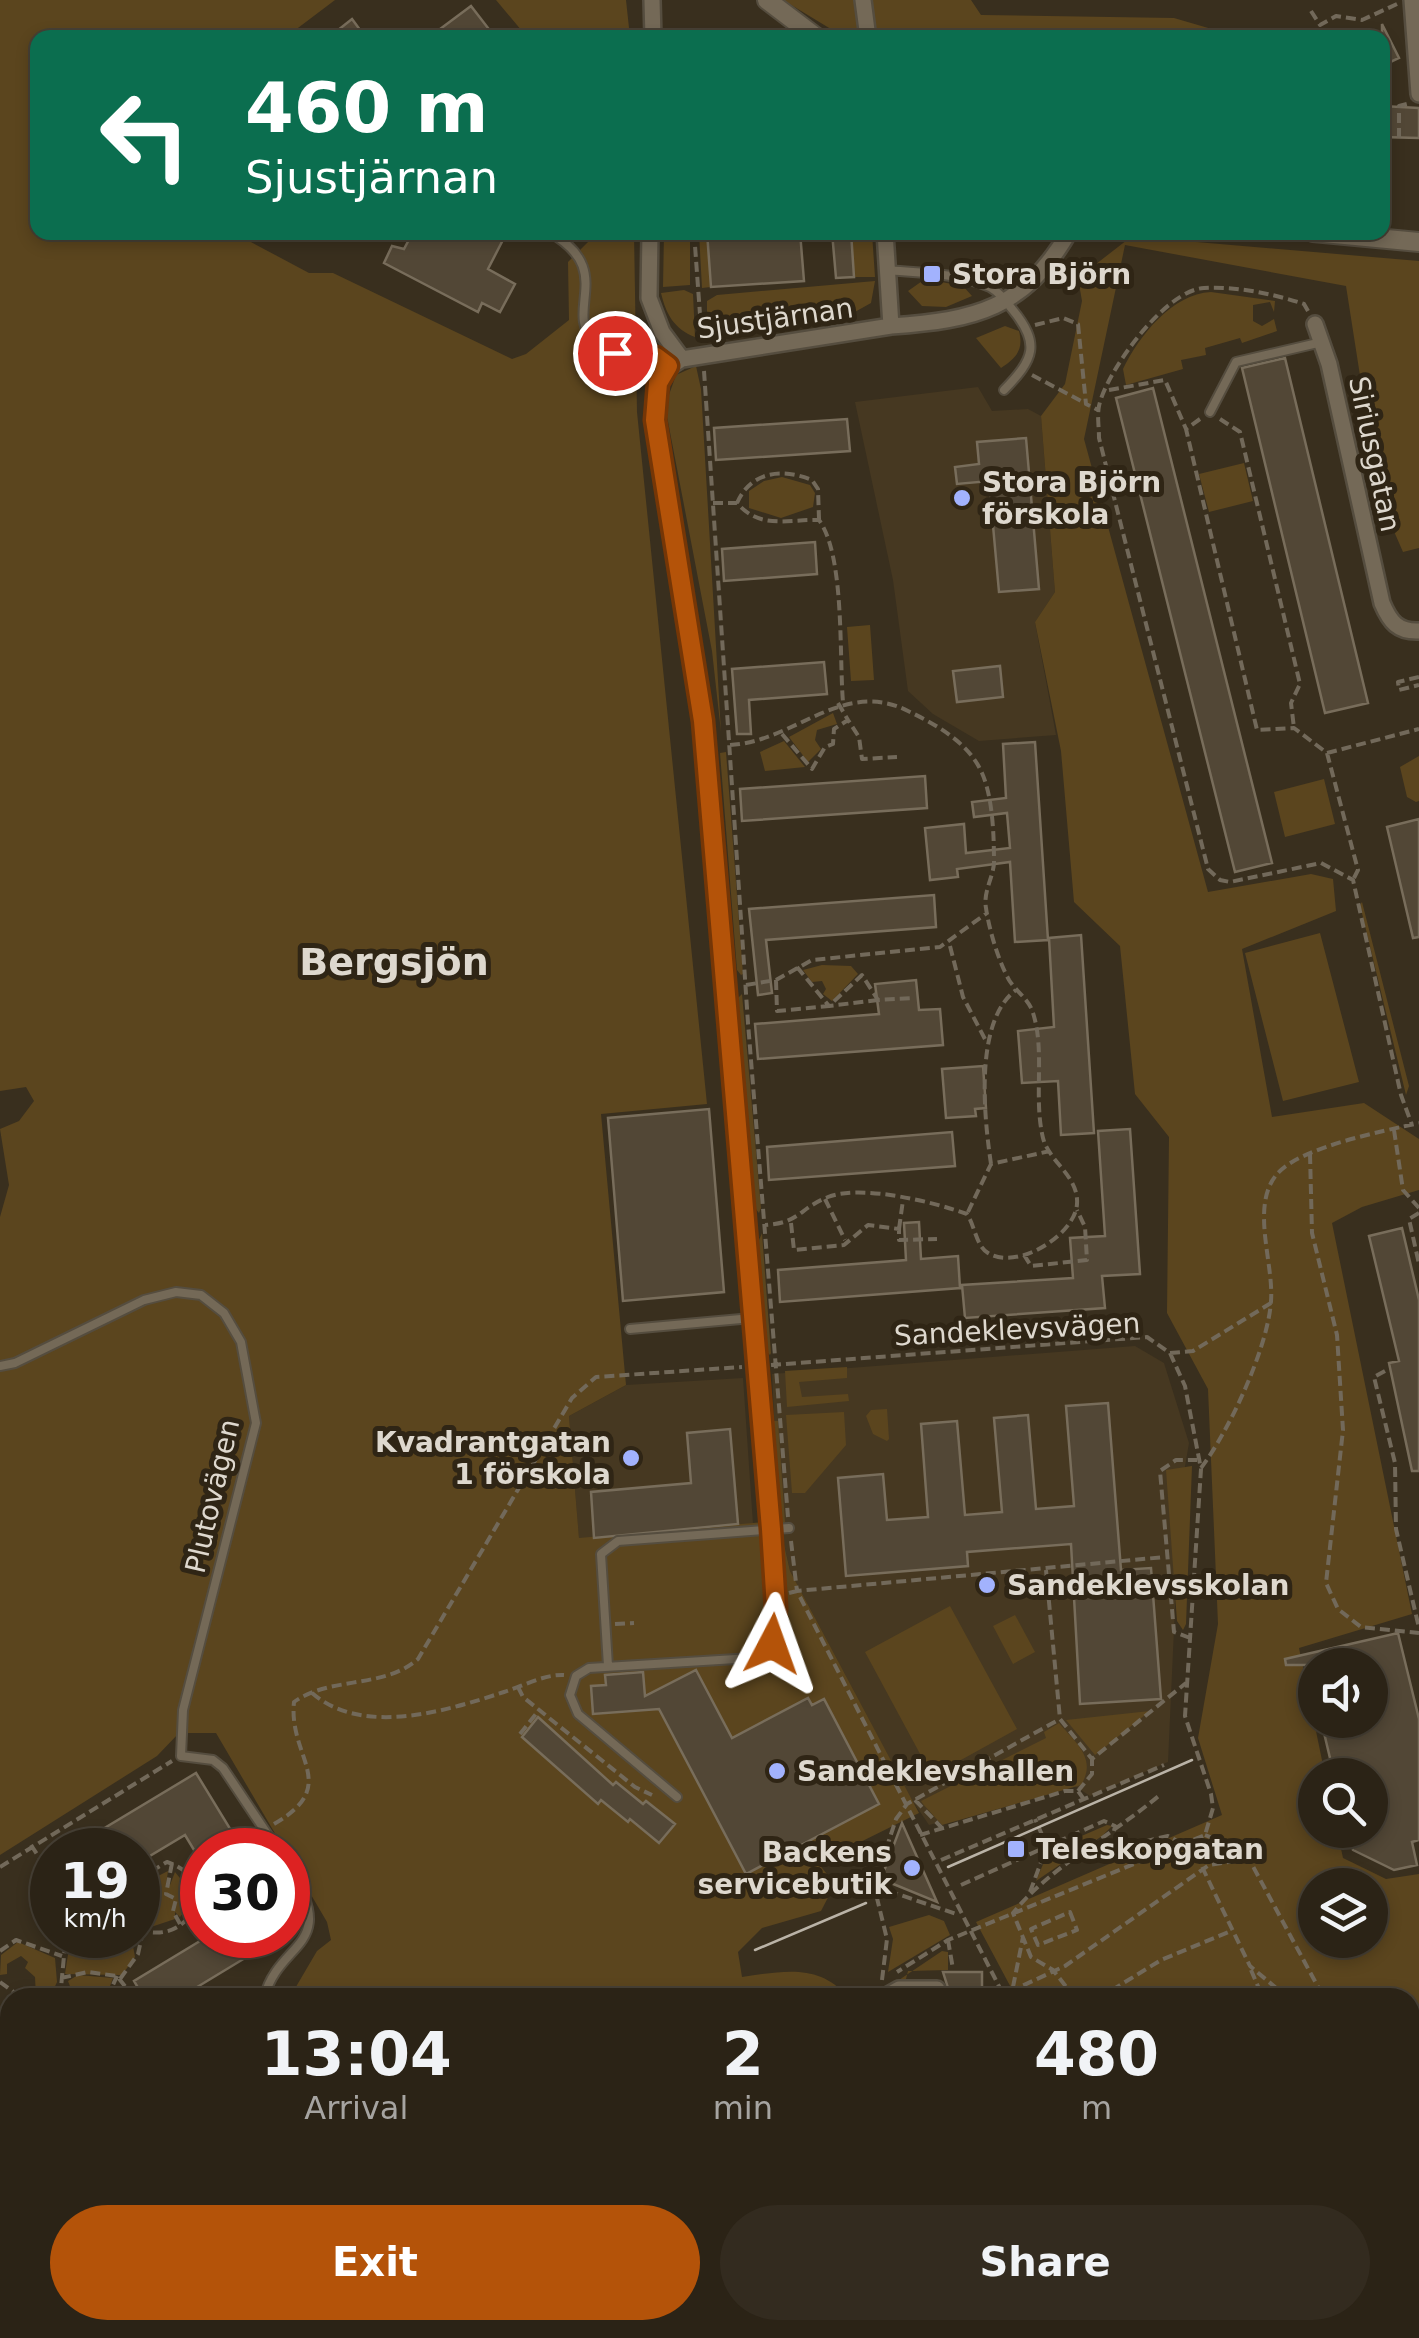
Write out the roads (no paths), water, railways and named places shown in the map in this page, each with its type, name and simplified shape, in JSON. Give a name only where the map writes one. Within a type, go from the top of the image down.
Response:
[{"type":"street","points":[[652,0],[653,30]]},
{"type":"street","points":[[768,0],[807,30]]},
{"type":"street","points":[[863,0],[867,30]]},
{"type":"street","points":[[1409,0],[1414,99]]},
{"type":"street","points":[[1390,239],[1419,242]]},
{"type":"street","name":"Sjustjärnan","points":[[650,240],[649,298],[675,362],[891,326]]},
{"type":"street","points":[[885,240],[891,326],[945,322],[982,314],[1006,302],[1051,263],[1064,240]]},
{"type":"street","name":"Siriusgatan","points":[[1315,324],[1382,603],[1395,625],[1406,632],[1419,631]]},
{"type":"street","points":[[675,362],[658,383],[655,420],[703,721],[771,1529],[775,1630],[764,1653]]},
{"type":"lane","name":"Sjustjärnan","points":[[562,240],[571,246],[585,268],[584,326],[597,344],[615,353],[675,362]]},
{"type":"lane","points":[[887,270],[976,282],[995,289],[1027,327],[1032,349],[1023,370],[1004,390]]},
{"type":"lane","points":[[1210,412],[1236,362],[1322,342]]},
{"type":"lane","name":"Plutovägen","points":[[0,1366],[14,1363],[144,1300],[176,1292],[201,1295],[224,1313],[241,1342],[256,1423],[183,1710],[181,1756],[213,1760],[223,1768],[264,1828]]},
{"type":"lane","points":[[630,1329],[752,1318]]},
{"type":"lane","points":[[608,1666],[601,1554],[618,1542],[789,1528]]},
{"type":"lane","points":[[677,1797],[578,1714],[570,1695],[576,1676],[589,1668],[752,1658],[764,1653]]},
{"type":"lane","points":[[266,1988],[291,1958]]},
{"type":"tram line","points":[[948,1867],[1192,1760]]},
{"type":"tram line","points":[[755,1950],[866,1903]]},
{"type":"place","name":"Stora Björn","points":[[932,274]]},
{"type":"place","name":"Stora Björn förskola","points":[[962,498]]},
{"type":"place","name":"Kvadrantgatan 1 förskola","points":[[631,1458]]},
{"type":"place","name":"Sandeklevsskolan","points":[[987,1585]]},
{"type":"place","name":"Sandeklevshallen","points":[[777,1771]]},
{"type":"place","name":"Teleskopgatan","points":[[1016,1849]]},
{"type":"place","name":"Backens servicebutik","points":[[912,1868]]},
{"type":"district","name":"Bergsjön","points":[[394,962]]}]
